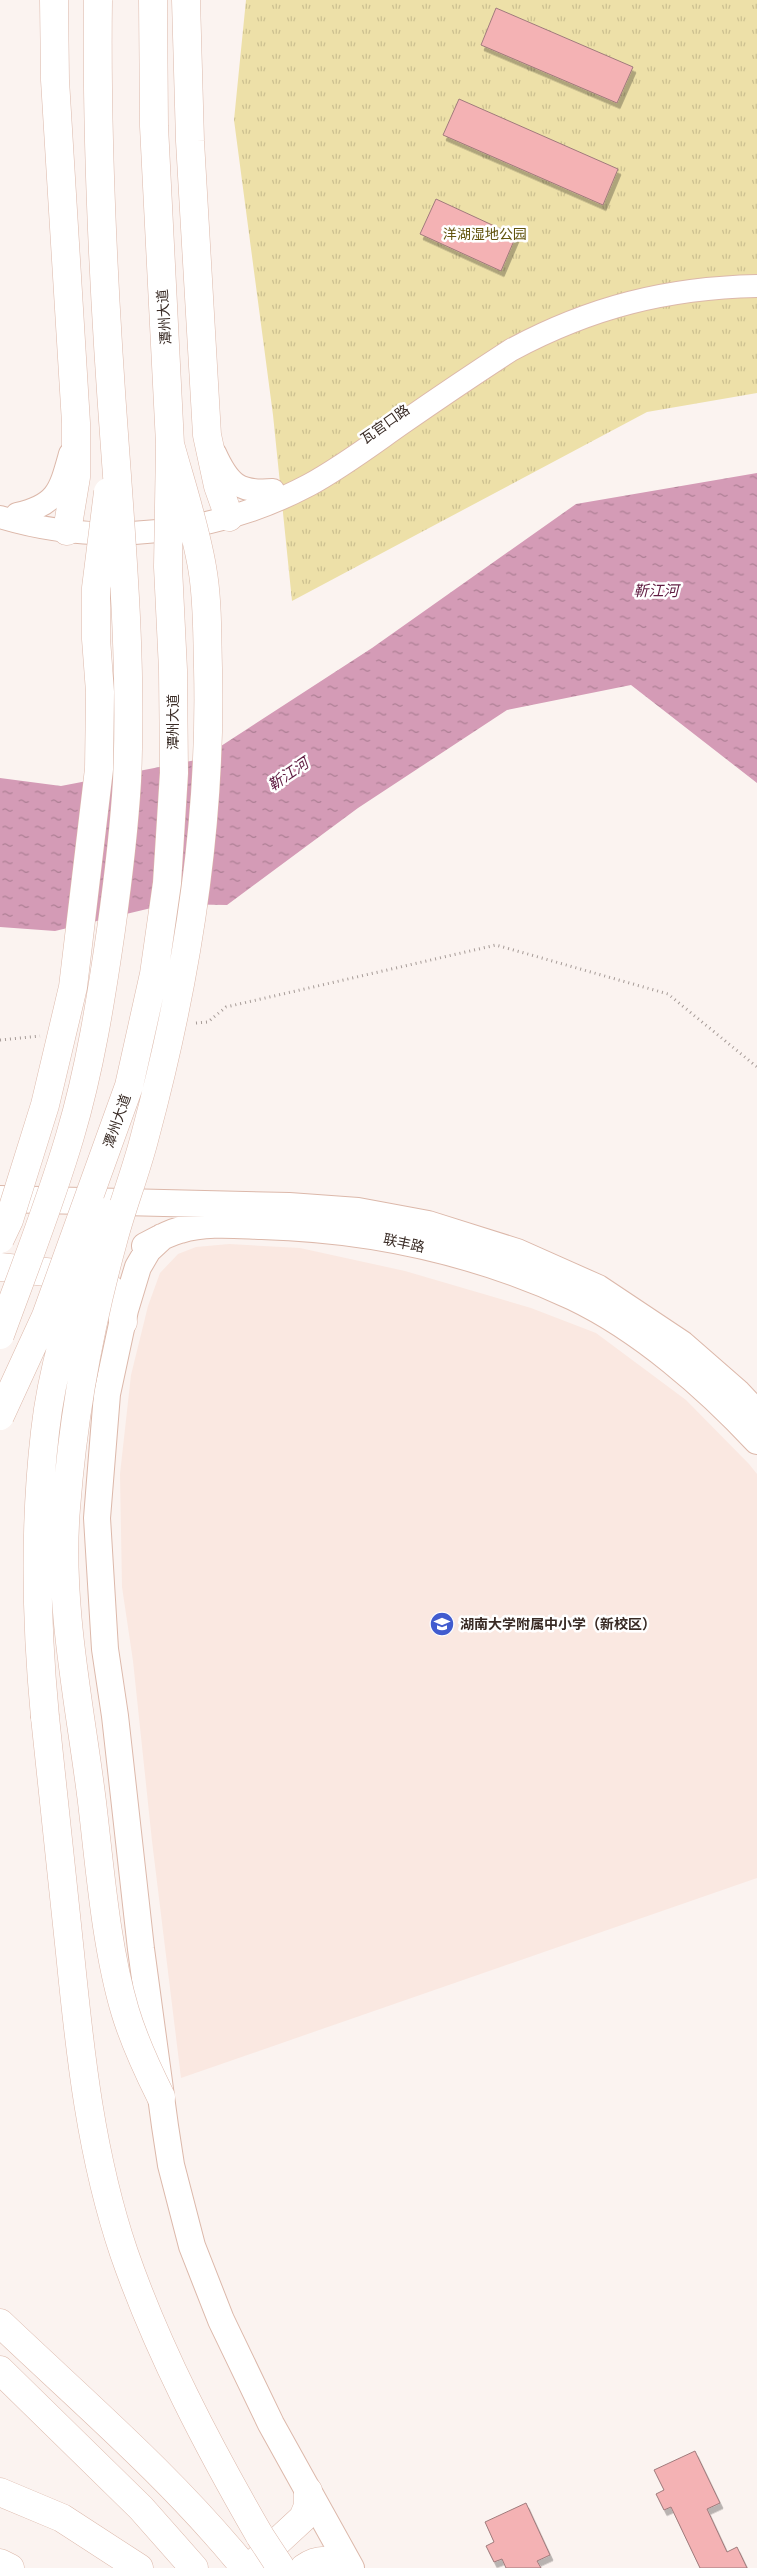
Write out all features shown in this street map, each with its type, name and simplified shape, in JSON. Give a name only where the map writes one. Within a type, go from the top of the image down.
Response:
[{"type":"main road","points":[[54,0],[55,80],[76,423],[76,477],[68,525]]},
{"type":"main road","points":[[0,1335],[70,1136],[91,1049],[106,972],[120,868],[127,783],[129,721],[127,616],[115,446],[98,132],[98,0]]},
{"type":"main road","name":"潭州大道","points":[[0,1416],[46,1316],[129,1086],[154,974],[167,883],[174,773],[173,670],[168,567],[170,444],[154,136],[153,0]]},
{"type":"main road","points":[[186,0],[190,141],[207,436],[218,486],[228,512]]},
{"type":"main road","points":[[161,2097],[140,2054],[125,2012],[117,1980],[97,1846],[63,1568],[66,1508],[74,1435],[98,1302],[113,1239],[182,1016],[204,836],[209,707],[203,568],[170,444]]},
{"type":"main road","points":[[0,1286],[14,1253],[52,1135],[66,1062],[99,769],[100,692],[96,639],[96,588],[115,446]]},
{"type":"main road","points":[[0,1239],[10,1220],[45,1105],[73,987]]},
{"type":"main road","points":[[182,1016],[121,1157],[74,1299],[58,1361],[46,1423],[37,1556],[38,1641],[83,2078],[102,2171],[124,2252],[161,2345],[234,2490],[280,2568]]},
{"type":"main road","name":"联丰路","points":[[2,1200],[288,1206],[358,1211],[428,1224],[517,1252],[598,1288],[682,1344],[737,1392],[757,1413]]},
{"type":"main road","name":"联丰路","points":[[0,1256],[50,1260],[117,1258],[179,1230],[206,1225],[299,1227],[358,1233],[420,1246],[486,1263],[574,1298],[626,1329],[692,1377],[757,1441]]},
{"type":"main road","points":[[162,1237],[148,1250],[138,1267],[122,1322],[107,1394],[96,1518],[100,1586],[141,1949],[161,2097],[171,2165],[192,2246],[222,2320],[272,2424],[351,2568]]},
{"type":"main road","points":[[0,1267],[91,1277],[104,1282],[116,1294],[122,1306],[122,1322]]},
{"type":"main road","points":[[0,2323],[128,2443],[243,2564],[303,2518],[308,2506],[308,2491]]},
{"type":"main road","points":[[0,2370],[142,2508],[194,2568]]},
{"type":"main road","points":[[0,2479],[139,2568]]},
{"type":"main road","points":[[0,2492],[62,2518]]},
{"type":"main road","points":[[304,2568],[311,2563],[325,2559],[347,2568]]},
{"type":"main road","points":[[0,2563],[10,2568]]},
{"type":"street","name":"瓦官口路","points":[[6,513],[68,525],[228,512],[319,468],[491,352],[539,325],[639,288],[738,277],[757,278]]},
{"type":"street","points":[[228,512],[267,504],[309,485],[512,350],[546,331],[584,316],[634,300],[676,292],[757,286]]},
{"type":"street","points":[[6,513],[39,509],[50,501],[62,481],[76,423]]},
{"type":"street","points":[[207,436],[226,475],[236,486],[247,490],[273,490]]},
{"type":"path","points":[[182,1016],[208,1022],[226,1006],[496,945],[668,994],[757,1067]]},
{"type":"path","points":[[0,1040],[50,1035]]},
{"type":"shaded area","name":"湖南大学附属中小学（新校区）","points":[[229,1244],[300,1248],[405,1271],[531,1308],[596,1333],[686,1400],[749,1464],[757,1474],[757,1878],[181,2078],[152,1841],[133,1661],[122,1587],[120,1474],[131,1375],[148,1306],[160,1273],[178,1254],[196,1247]]},
{"type":"green space","name":"洋湖湿地公园","points":[[246,0],[757,0],[757,393],[647,412],[292,601],[273,415],[234,120]]},
{"type":"water","name":"靳江河","points":[[757,473],[757,783],[631,685],[507,710],[358,808],[227,905],[168,904],[55,931],[0,927],[0,778],[61,786],[201,759],[372,648],[576,504]]},
{"type":"building","points":[[496,8],[633,67],[617,103],[481,45]]},
{"type":"building","points":[[459,99],[618,169],[603,205],[443,135]]},
{"type":"building","points":[[436,199],[516,236],[501,271],[420,234]]},
{"type":"building","points":[[695,2451],[720,2503],[707,2509],[727,2552],[737,2547],[747,2568],[700,2568],[671,2507],[664,2510],[656,2494],[664,2490],[654,2470]]},
{"type":"building","points":[[526,2503],[550,2555],[537,2561],[541,2568],[506,2568],[502,2559],[494,2562],[486,2546],[494,2542],[485,2522]]},
{"type":"place","name":"湖南大学附属中小学（新校区）","points":[[442,1624]]}]
